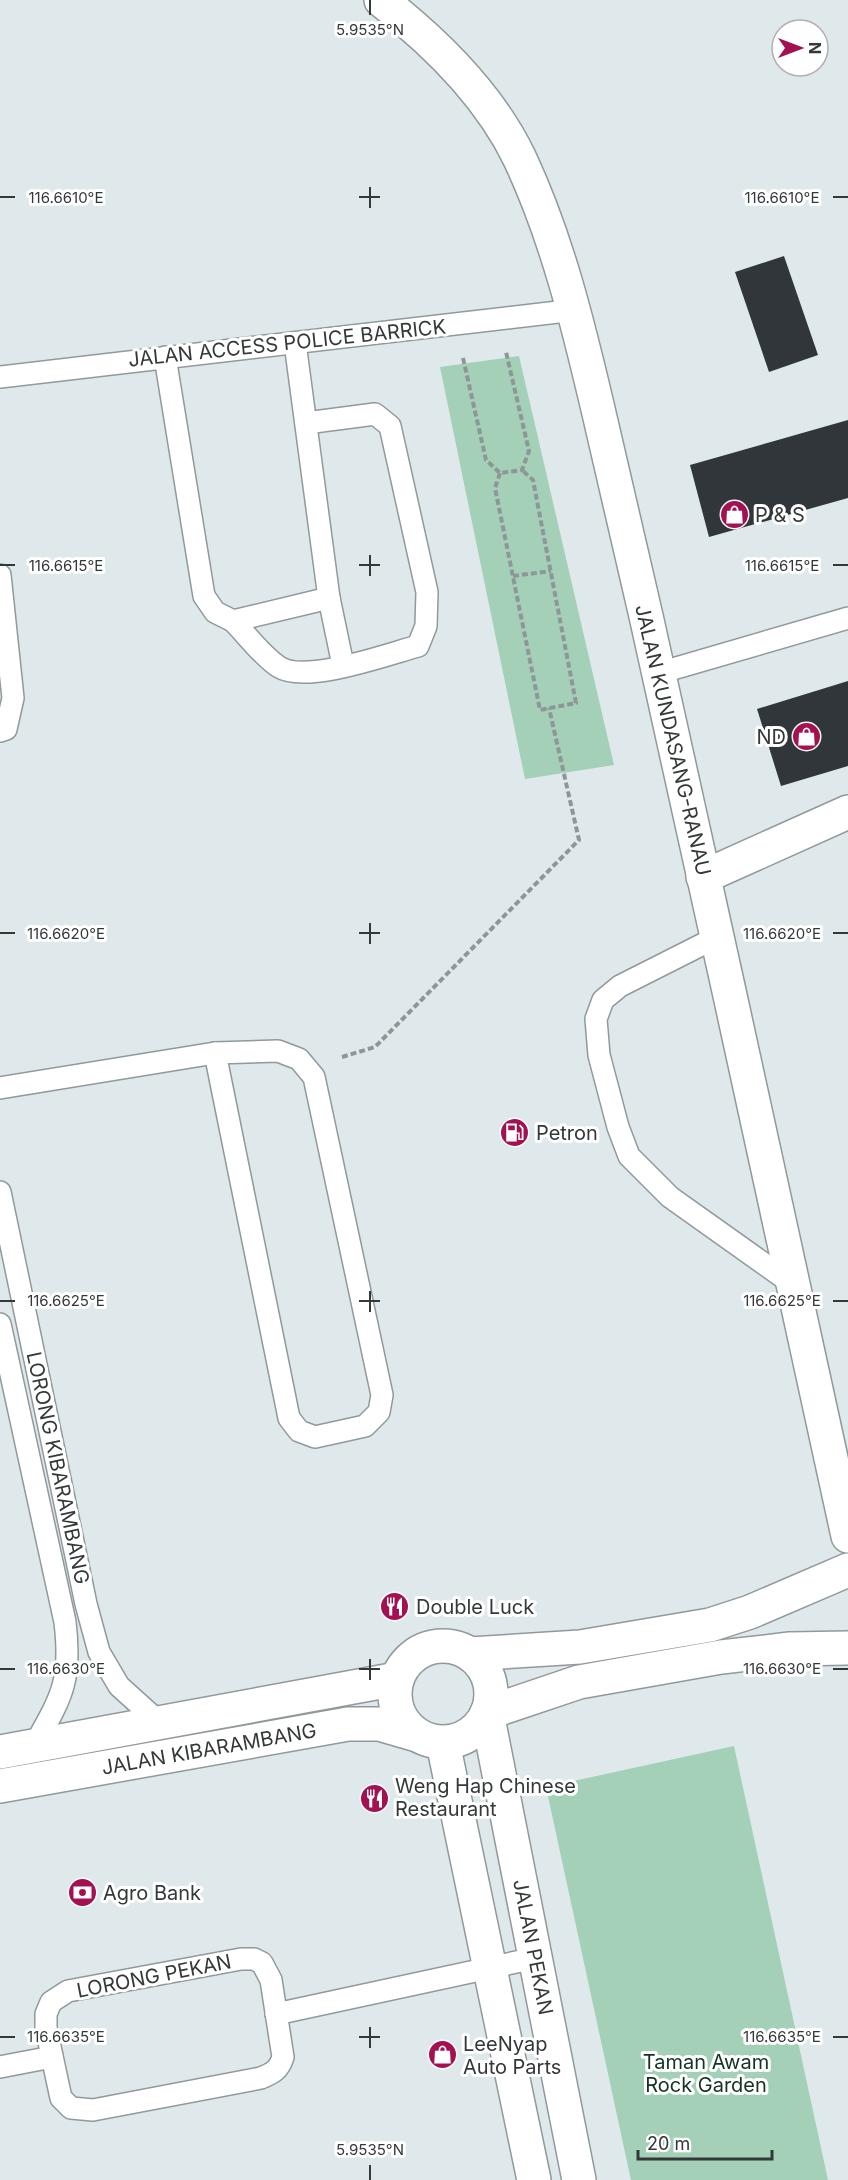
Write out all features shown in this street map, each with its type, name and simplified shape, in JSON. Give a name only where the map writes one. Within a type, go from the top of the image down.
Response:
[{"type":"main road","name":"JALAN KUNDASANG-RANAU","points":[[381,0],[421,31],[454,66],[487,107],[518,155],[542,212],[575,310],[659,673],[848,1536]]},
{"type":"main road","points":[[704,877],[848,812]]},
{"type":"main road","points":[[470,1654],[482,1665],[489,1680],[491,1697],[487,1713],[470,1735],[430,1739],[405,1724],[398,1710],[395,1695],[397,1679],[414,1655],[427,1648],[442,1646],[470,1654],[580,1647],[710,1625],[750,1612],[848,1570]]},
{"type":"main road","points":[[487,1713],[579,1682],[721,1657],[790,1648],[848,1647]]},
{"type":"main road","name":"JALAN KIBARAMBANG","points":[[0,1752],[397,1679]]},
{"type":"main road","name":"JALAN PEKAN","points":[[487,1713],[579,2180]]},
{"type":"main road","name":"JALAN KIBARAMBANG","points":[[0,1786],[348,1724],[379,1724],[430,1739]]},
{"type":"main road","points":[[430,1739],[490,1967],[534,2180]]},
{"type":"lane","name":"JALAN ACCESS POLICE BARRICK","points":[[0,377],[575,310]]},
{"type":"lane","points":[[295,343],[329,598],[343,665]]},
{"type":"lane","points":[[165,357],[204,596],[215,612],[233,621],[279,667],[293,673],[343,665],[418,646],[426,626],[427,592],[390,426],[375,414],[306,423]]},
{"type":"lane","points":[[0,575],[13,698],[6,729],[0,731]]},
{"type":"lane","points":[[233,621],[329,598]]},
{"type":"lane","points":[[659,673],[848,618]]},
{"type":"lane","points":[[717,937],[620,986],[603,1000],[596,1019],[599,1055],[618,1127],[629,1155],[670,1197],[791,1283]]},
{"type":"lane","points":[[0,1088],[215,1053],[278,1051],[298,1059],[314,1077],[382,1395],[379,1412],[365,1426],[315,1437],[298,1431],[289,1418],[215,1053]]},
{"type":"lane","name":"LORONG KIBARAMBANG","points":[[0,1192],[86,1604],[99,1652],[119,1686],[160,1723]]},
{"type":"lane","name":"LORONG KIBARAMBANG","points":[[0,1324],[65,1622],[69,1658],[61,1697],[34,1746]]},
{"type":"lane","points":[[276,2014],[535,1958]]},
{"type":"lane","name":"LORONG PEKAN","points":[[241,1959],[254,1959],[262,1963],[268,1972],[276,2014],[283,2057],[280,2067],[261,2078],[82,2111],[71,2108],[61,2098],[46,2014],[51,2002],[68,1991],[241,1959]]},
{"type":"lane","points":[[0,2067],[52,2057]]},
{"type":"path","points":[[498,319],[529,451],[522,470]]},
{"type":"path","points":[[455,325],[486,460],[500,473]]},
{"type":"path","points":[[500,473],[522,470]]},
{"type":"path","points":[[500,473],[495,488],[540,710],[576,703],[533,480],[522,470]]},
{"type":"path","points":[[512,576],[551,571]]},
{"type":"path","points":[[307,1068],[375,1047],[579,840],[549,708]]},
{"type":"green space","points":[[519,356],[614,765],[525,779],[440,367]]},
{"type":"green space","name":"Taman Awam Rock Garden","points":[[734,1746],[828,2180],[631,2180],[546,1787]]},
{"type":"building","points":[[784,256],[818,355],[769,372],[735,272]]},
{"type":"building","points":[[848,420],[848,498],[709,537],[690,465]]},
{"type":"building","name":"ND","points":[[848,681],[848,766],[781,786],[757,709]]},
{"type":"place","name":"P & S","points":[[734,515]]},
{"type":"place","name":"ND","points":[[807,737]]},
{"type":"place","name":"Petron","points":[[515,1133]]},
{"type":"place","name":"Double Luck","points":[[395,1607]]},
{"type":"place","name":"Weng Hap Chinese Restaurant","points":[[374,1798]]},
{"type":"place","name":"Agro Bank","points":[[82,1893]]},
{"type":"place","name":"LeeNyap Auto Parts","points":[[442,2055]]}]
